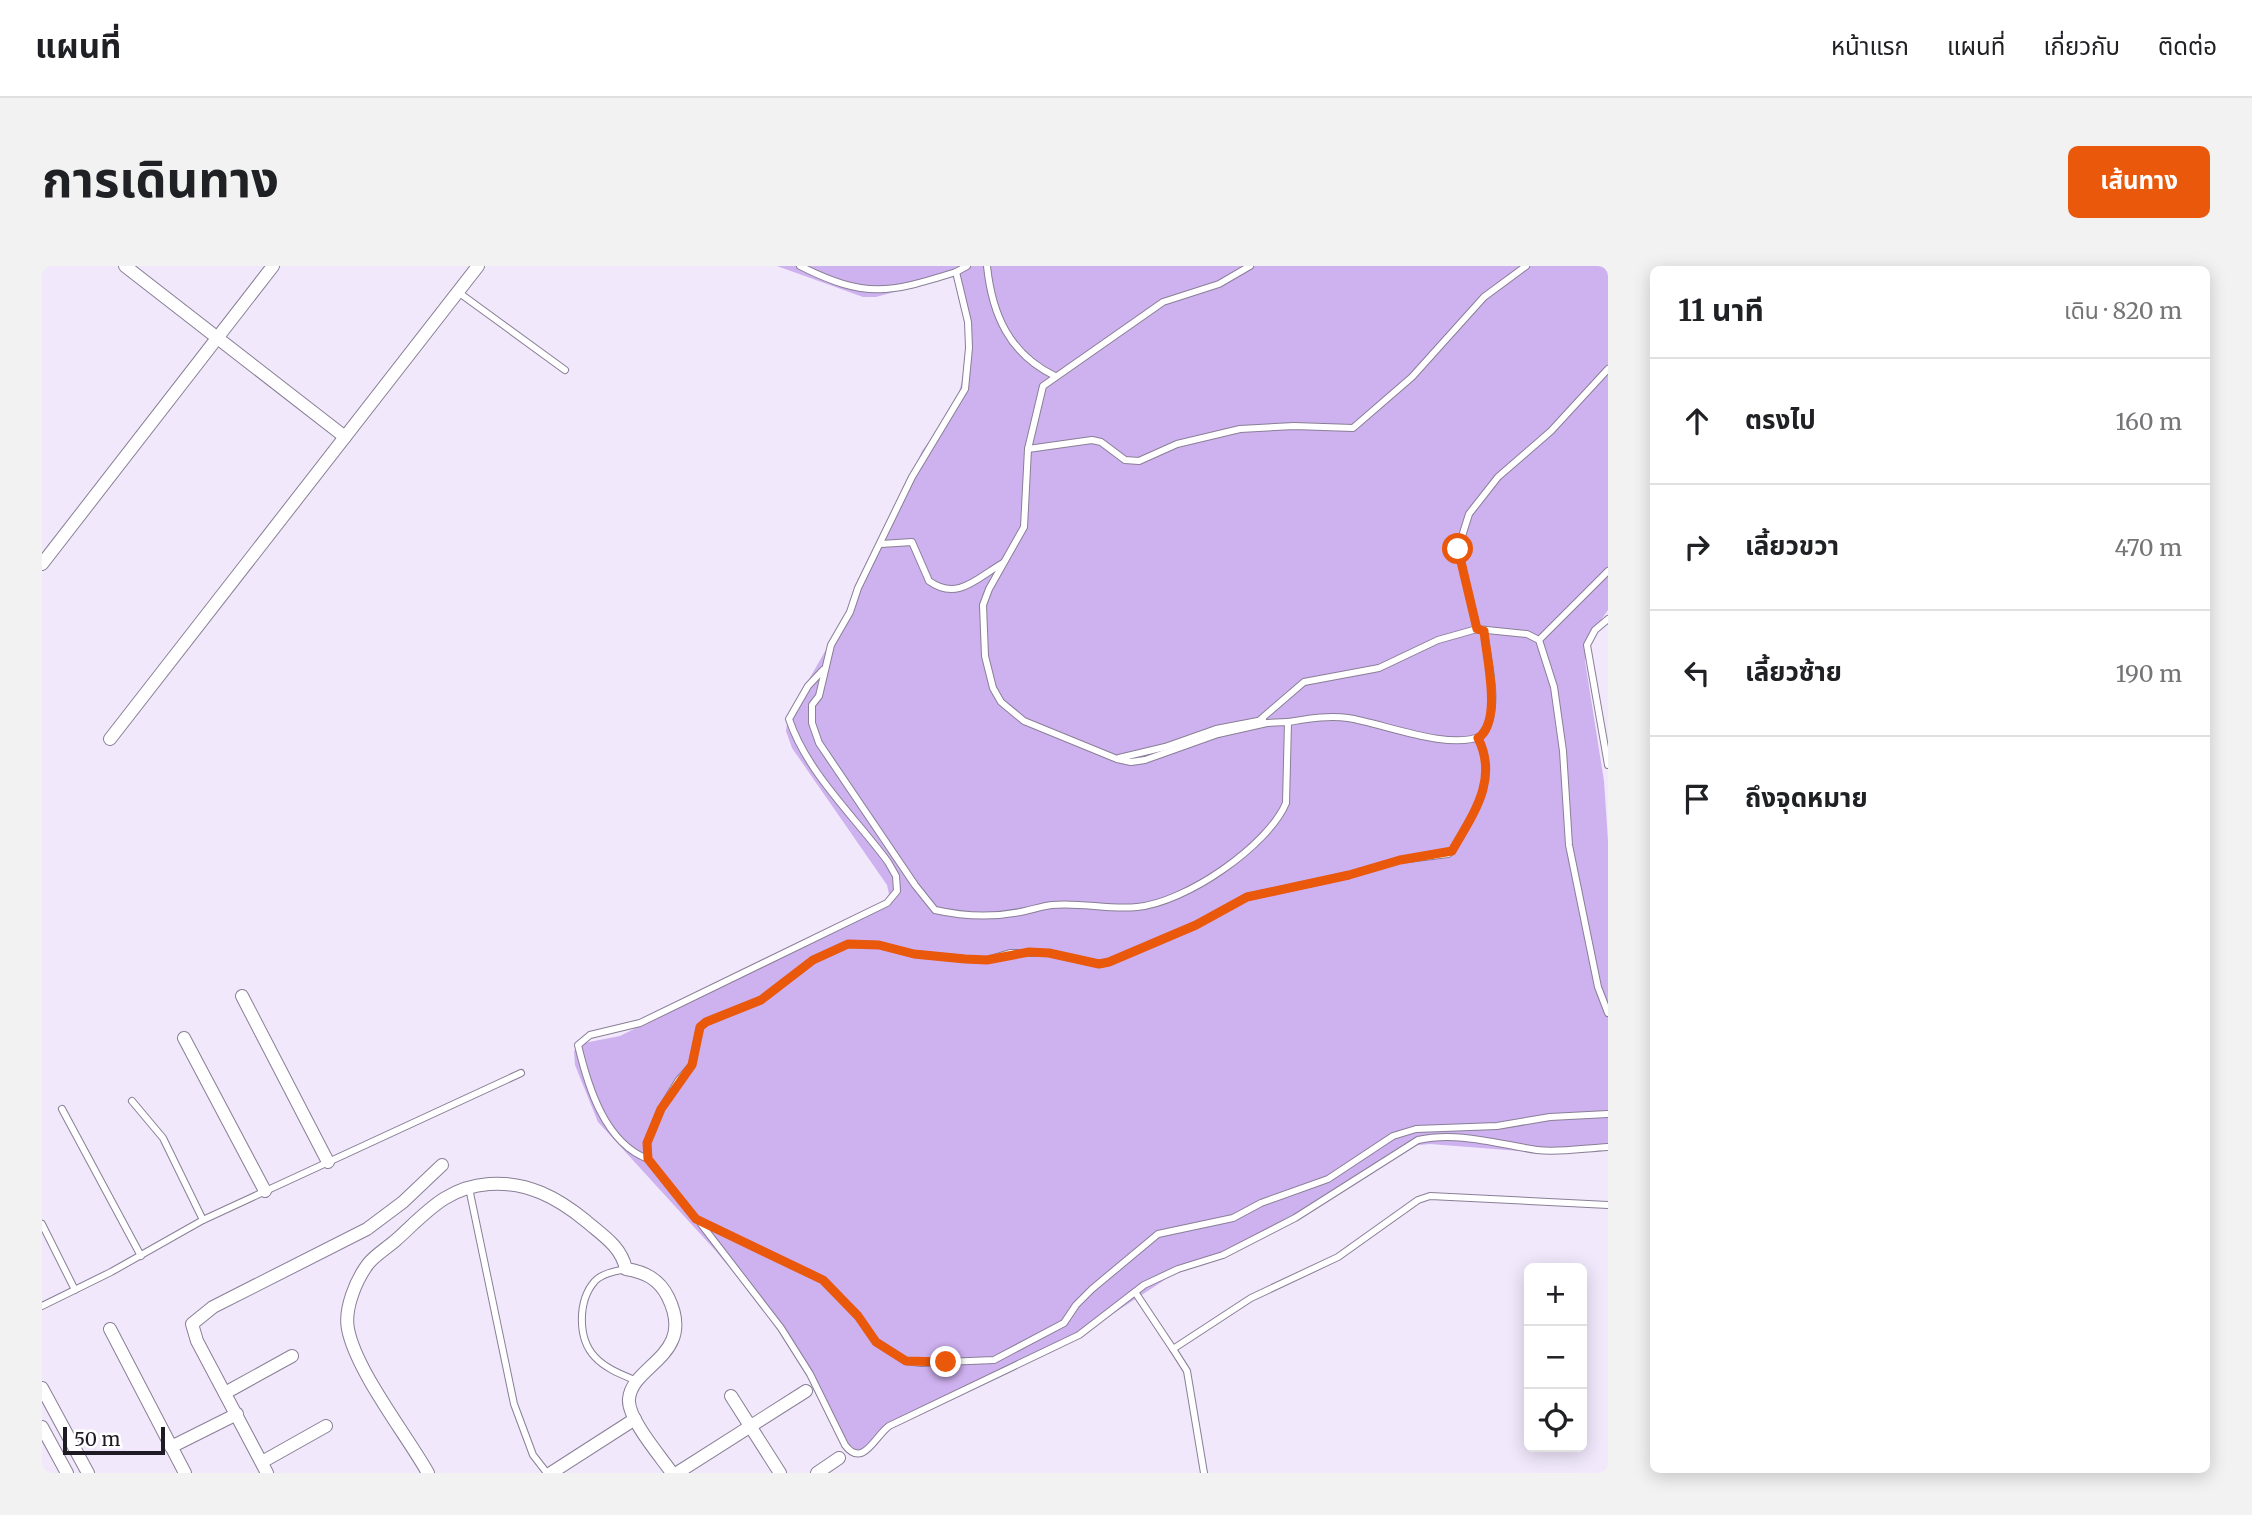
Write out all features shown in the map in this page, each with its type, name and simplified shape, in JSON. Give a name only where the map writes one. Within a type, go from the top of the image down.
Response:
[{"type":"street","points":[[125,266],[345,437]]},
{"type":"street","points":[[42,564],[273,266]]},
{"type":"street","points":[[110,738],[478,266]]},
{"type":"street","points":[[242,996],[328,1162]]},
{"type":"street","points":[[184,1038],[265,1191]]},
{"type":"street","points":[[326,1426],[265,1467],[197,1341],[192,1324],[213,1307],[367,1229],[403,1202],[442,1165]]},
{"type":"street","points":[[428,1473],[359,1356],[348,1330],[347,1312],[368,1264],[435,1203],[468,1188],[498,1184],[545,1192],[610,1241],[624,1257],[626,1269],[649,1275],[660,1285],[673,1308],[676,1326],[669,1346],[637,1381],[629,1398],[635,1419],[675,1473],[806,1391]]},
{"type":"street","points":[[110,1329],[184,1473]]},
{"type":"street","points":[[225,1392],[292,1356]]},
{"type":"street","points":[[42,1388],[88,1473]]},
{"type":"street","points":[[731,1396],[780,1473]]},
{"type":"street","points":[[171,1447],[237,1414]]},
{"type":"street","points":[[549,1473],[635,1419]]},
{"type":"street","points":[[42,1427],[67,1473]]},
{"type":"street","points":[[53,1447],[69,1438]]},
{"type":"street","points":[[817,1473],[839,1458]]},
{"type":"lane","points":[[800,266],[822,277],[879,292],[956,272],[967,266]]},
{"type":"lane","points":[[987,266],[993,306],[1004,328],[1034,366],[1055,376]]},
{"type":"lane","points":[[1250,266],[1219,284],[1163,302],[1043,386],[1028,449],[1024,527],[1003,563],[984,606],[983,640],[993,688],[1001,702],[1024,722],[1117,759],[1131,762],[1264,721],[1288,722],[1346,717],[1421,736],[1468,741],[1478,738],[1485,732],[1491,702],[1481,630],[1458,549],[1469,514],[1498,477],[1551,431],[1608,369]]},
{"type":"lane","points":[[1028,449],[1092,440],[1101,442],[1125,460],[1139,461],[1177,444],[1240,429],[1294,426],[1353,428],[1412,377],[1485,297],[1526,266]]},
{"type":"lane","points":[[956,272],[968,322],[969,348],[965,389],[912,477],[831,645],[819,696],[812,705],[812,723],[819,743],[935,910],[982,917],[1051,905],[1139,907],[1161,902],[1212,877],[1257,845],[1281,814],[1286,803],[1288,722]]},
{"type":"lane","points":[[458,292],[565,370]]},
{"type":"lane","points":[[881,544],[912,542],[929,581],[950,590],[960,590],[1003,563]]},
{"type":"lane","points":[[1539,640],[1608,571]]},
{"type":"lane","points":[[1608,619],[1595,630],[1587,645],[1589,670],[1608,765]]},
{"type":"lane","points":[[1264,721],[1304,682],[1379,668],[1438,640],[1481,630],[1527,634],[1539,640],[1554,687],[1563,751],[1569,845],[1598,987],[1608,1013]]},
{"type":"lane","points":[[825,669],[808,686],[789,719],[797,739],[818,772],[888,862],[896,876],[897,891],[887,903],[816,934],[640,1023],[590,1035],[578,1045],[595,1096],[619,1142],[634,1154],[648,1159],[781,1328],[810,1374],[850,1452],[858,1454],[870,1449],[877,1436],[889,1426],[1079,1335],[1144,1285],[1178,1269],[1223,1255],[1295,1218],[1418,1140],[1437,1136],[1480,1139],[1540,1150],[1608,1147]]},
{"type":"lane","points":[[648,1159],[647,1143],[661,1109],[692,1065],[700,1027],[706,1022],[761,1000],[813,960],[848,944],[861,943],[914,954],[965,959],[987,960],[1029,952],[1099,964],[1196,925],[1247,897],[1349,875],[1400,860],[1448,854],[1458,841],[1482,793],[1487,756],[1478,738]]},
{"type":"lane","points":[[42,1306],[141,1256],[202,1220],[521,1073]]},
{"type":"lane","points":[[132,1101],[163,1138],[202,1220]]},
{"type":"lane","points":[[62,1109],[141,1256]]},
{"type":"lane","points":[[697,1219],[744,1244],[792,1262],[823,1280],[858,1316],[876,1342],[906,1361],[921,1363],[994,1360],[1065,1323],[1076,1305],[1158,1234],[1233,1218],[1261,1203],[1328,1180],[1393,1136],[1416,1129],[1497,1126],[1550,1117],[1608,1114]]},
{"type":"lane","points":[[468,1188],[514,1404],[533,1455],[549,1473]]},
{"type":"lane","points":[[1173,1349],[1251,1298],[1338,1257],[1418,1200],[1430,1196],[1608,1205]]},
{"type":"lane","points":[[42,1224],[75,1290]]},
{"type":"lane","points":[[626,1269],[596,1280],[583,1300],[581,1319],[590,1351],[596,1359],[637,1381]]},
{"type":"lane","points":[[1135,1292],[1187,1371],[1204,1473]]},
{"type":"shaded area","points":[[777,266],[1608,266],[1608,610],[1587,640],[1585,661],[1604,781],[1608,841],[1608,1145],[1546,1153],[1430,1144],[1408,1146],[1317,1208],[1166,1279],[1088,1330],[892,1425],[871,1447],[858,1451],[847,1443],[793,1344],[715,1250],[598,1122],[575,1065],[574,1051],[584,1043],[620,1036],[882,905],[889,894],[887,885],[792,748],[786,731],[788,716],[843,620],[922,451],[955,407],[967,362],[966,324],[953,276],[876,297],[863,297]]},
{"type":"route","points":[[946,1362],[906,1361],[876,1342],[858,1316],[823,1280],[792,1262],[744,1244],[696,1219],[648,1159],[647,1143],[661,1109],[678,1081],[692,1065],[700,1027],[706,1022],[761,1000],[813,960],[848,944],[879,945],[914,954],[987,960],[1010,953],[1049,953],[1099,964],[1196,925],[1247,897],[1349,875],[1400,860],[1448,854],[1476,809],[1482,793],[1488,765],[1487,756],[1478,738],[1485,732],[1489,719],[1492,688],[1484,631],[1477,629],[1477,619],[1458,549]]}]
